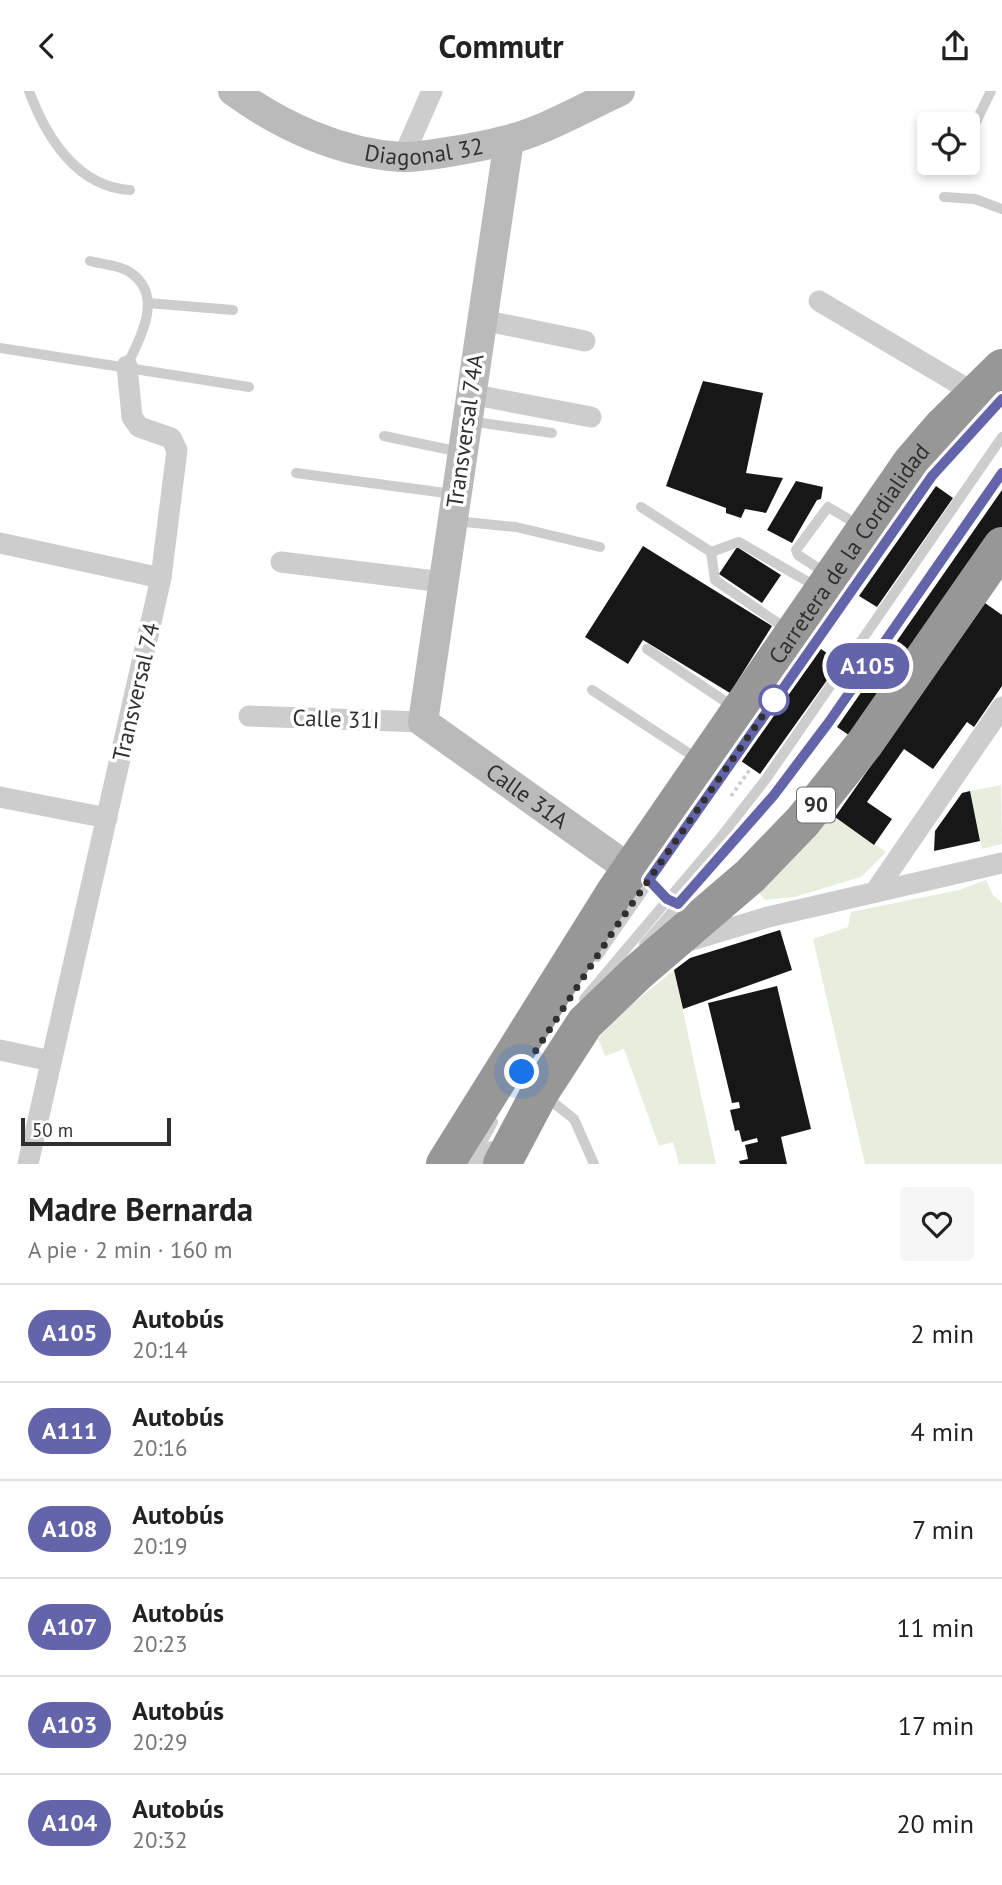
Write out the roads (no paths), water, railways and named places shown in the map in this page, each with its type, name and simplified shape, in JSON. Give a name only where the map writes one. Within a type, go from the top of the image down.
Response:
[{"type":"highway","name":"Carretera de la Cordialidad","points":[[464,1158],[640,875],[704,764],[740,711],[923,449],[993,387]]},
{"type":"highway","name":"90","points":[[502,1164],[539,1094],[576,1005],[667,947],[750,876],[803,821],[865,743],[1002,546]]},
{"type":"street","name":"Diagonal 32","points":[[233,91],[252,105],[321,139],[344,147],[403,157],[509,140],[620,91]]},
{"type":"street","points":[[403,157],[432,91]]},
{"type":"street","name":"Transversal 74A","points":[[424,722],[509,140]]},
{"type":"street","points":[[819,301],[993,387]]},
{"type":"street","points":[[482,320],[586,341]]},
{"type":"street","name":"Transversal 74","points":[[28,1164],[161,578],[177,450],[171,438],[139,427],[132,417],[127,366]]},
{"type":"street","points":[[469,407],[592,417]]},
{"type":"street","points":[[0,544],[161,578]]},
{"type":"street","points":[[281,562],[443,582]]},
{"type":"street","points":[[875,892],[1001,710]]},
{"type":"street","name":"Calle 31I","points":[[248,716],[424,722]]},
{"type":"street","name":"Calle 31A","points":[[424,722],[640,875]]},
{"type":"street","points":[[0,797],[107,818]]},
{"type":"street","points":[[667,947],[768,917],[1002,863]]},
{"type":"street","points":[[750,876],[750,894],[754,903],[768,917]]},
{"type":"street","points":[[0,1050],[51,1061]]},
{"type":"lane","points":[[29,91],[48,129],[79,171],[103,185],[130,190]]},
{"type":"lane","points":[[980,113],[991,91]]},
{"type":"lane","points":[[944,197],[975,199],[1002,209]]},
{"type":"lane","points":[[90,261],[127,270],[143,288],[148,303],[148,320],[127,366]]},
{"type":"lane","points":[[148,303],[233,310]]},
{"type":"lane","points":[[0,348],[249,387]]},
{"type":"lane","points":[[589,969],[640,875],[932,476],[993,387]]},
{"type":"lane","points":[[469,407],[552,433]]},
{"type":"lane","points":[[384,436],[462,452]]},
{"type":"lane","points":[[576,1005],[720,838],[766,779],[1002,437]]},
{"type":"lane","points":[[296,473],[454,508],[516,527],[600,547]]},
{"type":"lane","points":[[576,1005],[678,904],[765,805],[829,722],[1002,473]]},
{"type":"lane","points":[[641,507],[711,552],[715,580],[794,633]]},
{"type":"lane","points":[[711,552],[739,542],[828,584]]},
{"type":"lane","points":[[647,649],[740,711]]},
{"type":"lane","points":[[592,690],[704,764]]},
{"type":"lane","points":[[640,875],[667,899],[678,904]]},
{"type":"lane","points":[[539,1094],[563,1108],[574,1119],[594,1164]]},
{"type":"lane","points":[[464,1158],[501,1107]]},
{"type":"lane","points":[[464,1158],[506,1120]]}]
